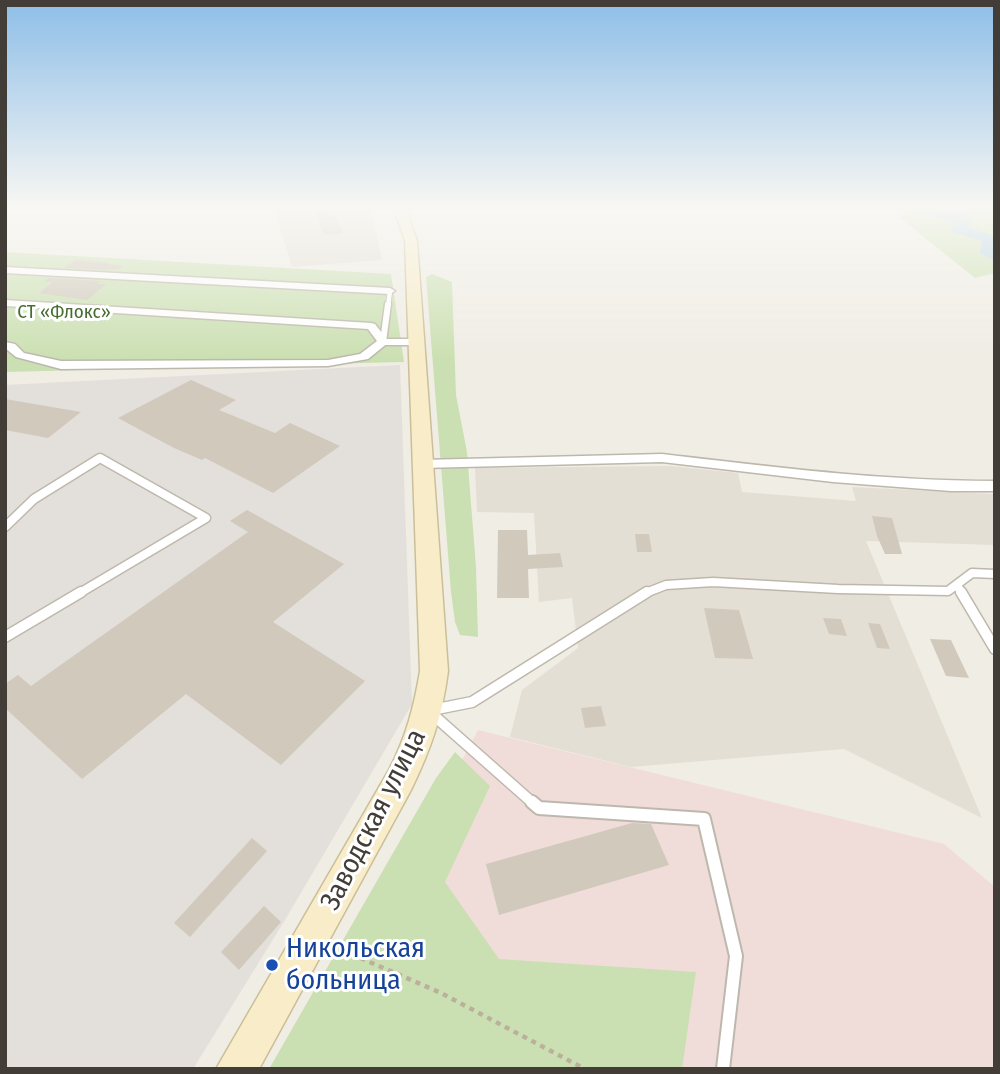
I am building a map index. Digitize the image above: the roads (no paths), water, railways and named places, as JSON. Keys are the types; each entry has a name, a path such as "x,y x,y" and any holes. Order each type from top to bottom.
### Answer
{"main road":[{"name":"Заводская улица","path":"236,1069 313,938 400,780 417,746 428,711 434,671 412,257"}],"street":[{"path":"5,270 390,291"},
{"path":"5,303 371,326 383,342 364,357 328,363 61,365 20,355 5,345"},
{"path":"422,464 662,458 834,478 951,486 995,486"}],"lane":[{"path":"390,291 383,342 418,342"},
{"path":"5,527 34,499 100,458 206,518 5,637"},
{"path":"428,711 472,702 640,595 666,585 713,582 838,589 948,591 972,573 995,574"},
{"path":"957,585 990,634 995,649"},
{"path":"428,711 539,808 704,819 736,956 723,1069"}],"place":[{"name":"Никольская больница","path":"272,965"}],"park label":[{"name":"СТ «Флокс»","path":"64,313"}]}
